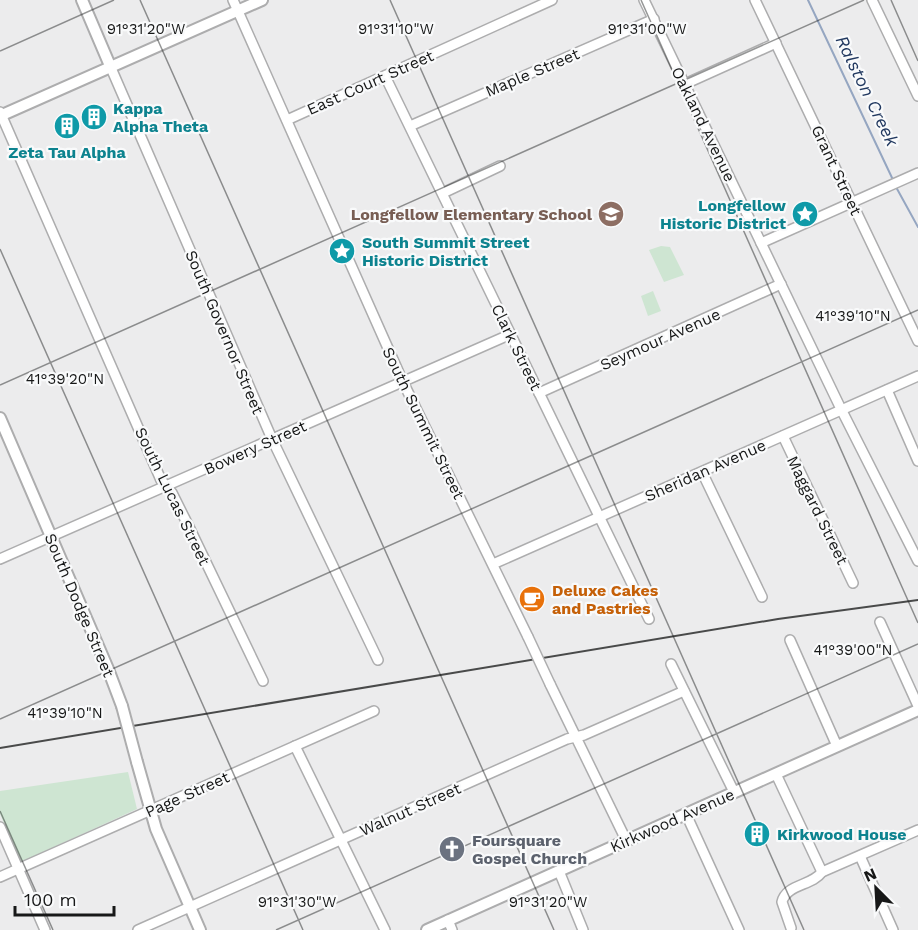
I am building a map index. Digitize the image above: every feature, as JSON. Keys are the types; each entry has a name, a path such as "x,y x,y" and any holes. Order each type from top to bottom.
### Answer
{"main road":[{"name":"South Governor Street","path":"82,0 111,68"},
{"path":"1,114 111,68 262,0"},
{"name":"South Dodge Street","path":"0,418 108,669 122,706 150,811 200,930"},
{"name":"Kirkwood Avenue","path":"427,930 450,925 559,871 918,708"}],"street":[{"name":"South Summit Street","path":"233,0 404,382 626,840"},
{"name":"East Court Street","path":"287,120 552,0"},
{"name":"Oakland Avenue","path":"644,0 841,409 918,561"},
{"name":"Grant Street","path":"755,0 918,341"},
{"path":"872,0 918,96"},
{"name":"Maple Street","path":"410,126 654,19"},
{"path":"685,84 776,43"},
{"name":"South Governor Street","path":"111,68 272,439 378,660"},
{"name":"Clark Street","path":"385,76 649,620"},
{"name":"South Lucas Street","path":"1,114 166,486 189,527 263,681"},
{"path":"442,193 500,166"},
{"path":"761,243 918,173"},
{"name":"Seymour Avenue","path":"539,393 781,284"},
{"name":"Bowery Street","path":"0,559 511,334"},
{"name":"Sheridan Avenue","path":"493,564 918,376"},
{"path":"887,390 918,461"},
{"name":"Maggard Street","path":"783,436 854,583"},
{"path":"702,472 762,597"},
{"path":"880,622 918,708"},
{"path":"790,640 837,746"},
{"path":"670,664 734,792"},
{"name":"Walnut Street","path":"138,930 341,839 684,691"},
{"name":"Page Street","path":"0,877 374,711"},
{"path":"295,746 385,930"},
{"path":"776,774 822,872"},
{"path":"686,814 739,930"},
{"path":"0,827 45,930"},
{"path":"802,930 790,929 783,906 784,896 815,879 822,872 918,830"},
{"path":"860,856 893,930"},
{"path":"559,871 583,930"}],"green space":[{"path":"661,246 670,247 684,275 664,282 649,250"},
{"path":"653,291 661,311 648,316 641,296"},
{"path":"128,772 137,809 21,862 0,814 0,791"}],"waterway":[{"name":"Ralston Creek","path":"808,0 894,182"},
{"name":"Ralston Creek","path":"896,187 918,227"}],"railway":[{"path":"0,748 778,619 918,600"}],"place":[{"name":"Kappa Alpha Theta","path":"94,117"},
{"name":"Zeta Tau Alpha","path":"67,126"},
{"name":"Longfellow Elementary School","path":"611,214"},
{"name":"Longfellow Historic District","path":"805,214"},
{"name":"South Summit Street Historic District","path":"342,251"},
{"name":"Deluxe Cakes and Pastries","path":"532,599"},
{"name":"Kirkwood House","path":"757,834"},
{"name":"Foursquare Gospel Church","path":"452,849"}]}
